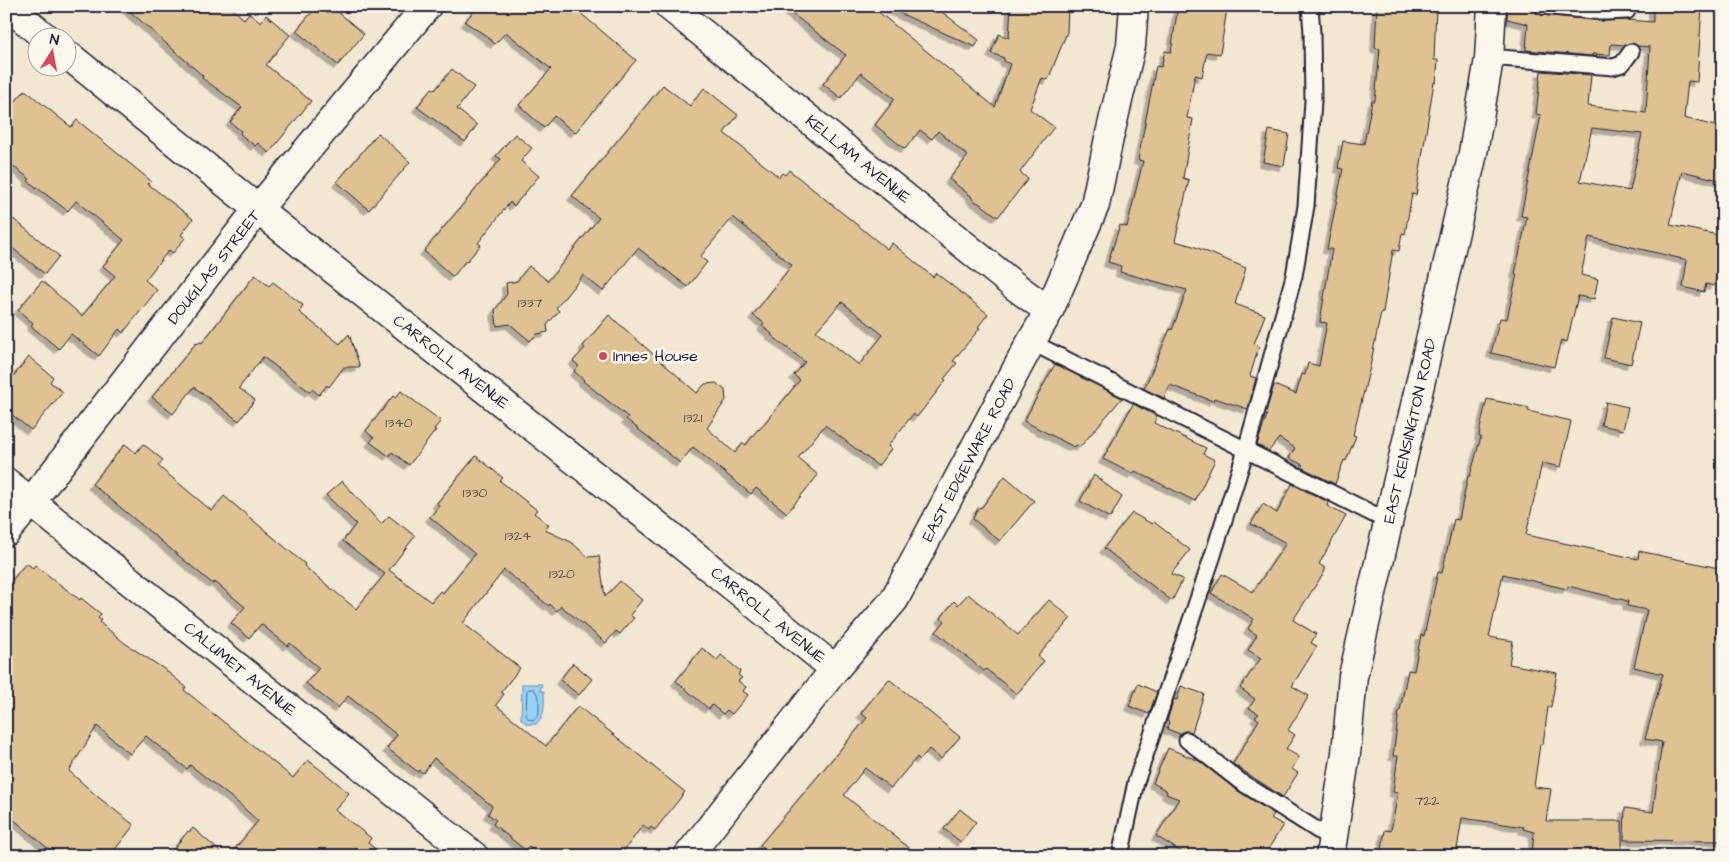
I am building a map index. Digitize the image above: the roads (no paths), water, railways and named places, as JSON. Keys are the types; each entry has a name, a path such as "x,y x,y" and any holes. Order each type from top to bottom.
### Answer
{"street":[{"path":"8,6 34,28"},
{"name":"DOUGLAS STREET","path":"6,532 258,209 427,6"},
{"name":"KELLAM AVENUE","path":"669,6 1016,287 1049,310"},
{"name":"EAST EDGEWARE ROAD","path":"688,856 835,669 894,600 1049,310 1094,205 1108,138 1132,46 1134,6"},
{"name":"EAST KENSINGTON ROAD","path":"1332,848 1346,754 1353,676 1473,153 1489,57 1492,6"},
{"name":"CARROLL AVENUE","path":"78,63 258,209 658,525 835,669"},
{"name":"CALUMET AVENUE","path":"6,482 474,856"}],"lane":[{"path":"1120,856 1136,782 1213,555 1246,450 1294,276 1306,206 1313,101 1310,6"},
{"path":"1542,6 1605,12 1627,11 1629,6"},
{"path":"1489,57 1613,67 1622,64 1631,52"},
{"path":"1031,342 1389,522"},
{"path":"1187,740 1332,848"}],"water":[{"path":"522,684 542,684 540,691 544,691 544,709 536,724 527,724 521,719"}],"place":[{"name":"Innes House","path":"603,356"}]}
